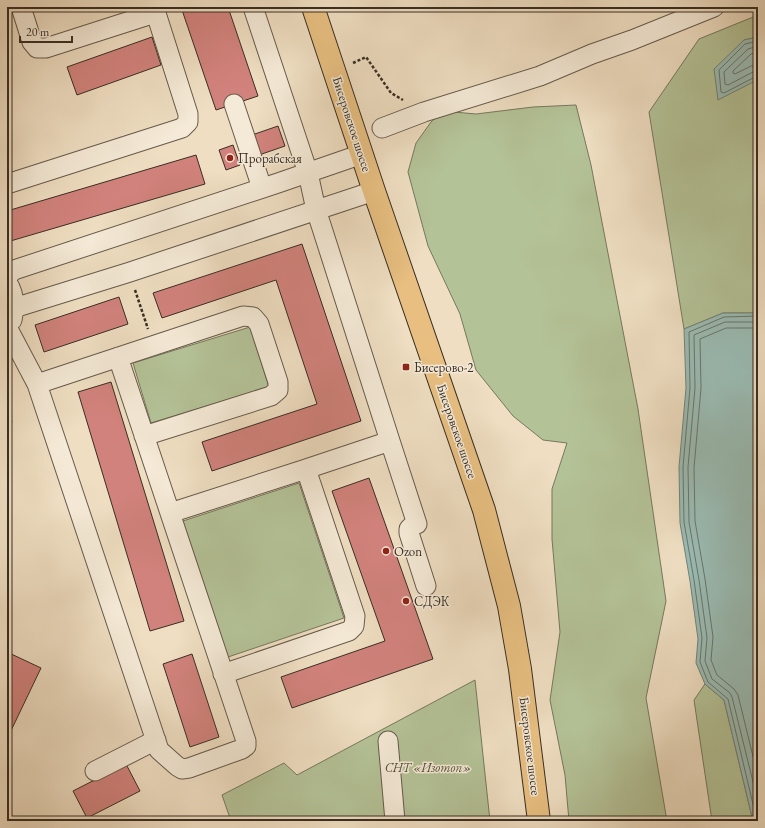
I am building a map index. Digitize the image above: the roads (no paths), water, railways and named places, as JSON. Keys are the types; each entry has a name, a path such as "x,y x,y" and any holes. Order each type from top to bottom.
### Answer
{"main road":[{"name":"Бисеровское шоссе","path":"313,7 484,510 510,614 520,669 539,821"}],"lane":[{"path":"7,184 182,128 188,122 188,114 154,10 46,48 38,48 32,42 21,7"},
{"path":"253,7 308,173 316,210 417,524 409,528 409,533 426,586"},
{"path":"382,128 424,112 540,76 592,54 632,40 714,7"},
{"path":"234,104 262,188"},
{"path":"7,276 14,270 362,154"},
{"path":"14,308 130,272 374,190"},
{"path":"7,282 14,300 12,319 7,330 37,384 159,750 182,769 242,749 246,746 246,741 118,357"},
{"path":"37,384 243,316 253,316 259,324 278,382 278,390 271,396 144,436"},
{"path":"170,513 390,441"},
{"path":"224,674 349,631 354,626 356,616 306,469"},
{"path":"95,771 156,740"},
{"path":"388,741 395,821"}],"water":[{"path":"758,37 758,80 718,100 714,69 744,40"},
{"path":"723,313 758,313 758,821 753,821 724,700 705,684 696,663 698,639 680,523 679,467 686,388 684,329"}],"place":[{"name":"Прорабская","path":"230,158"},
{"name":"Бисерово-2","path":"406,367"},
{"name":"Ozon","path":"386,551"},
{"name":"СДЭК","path":"406,601"}],"park label":[{"name":"СНТ «Изотоп»","path":"428,767"}]}
